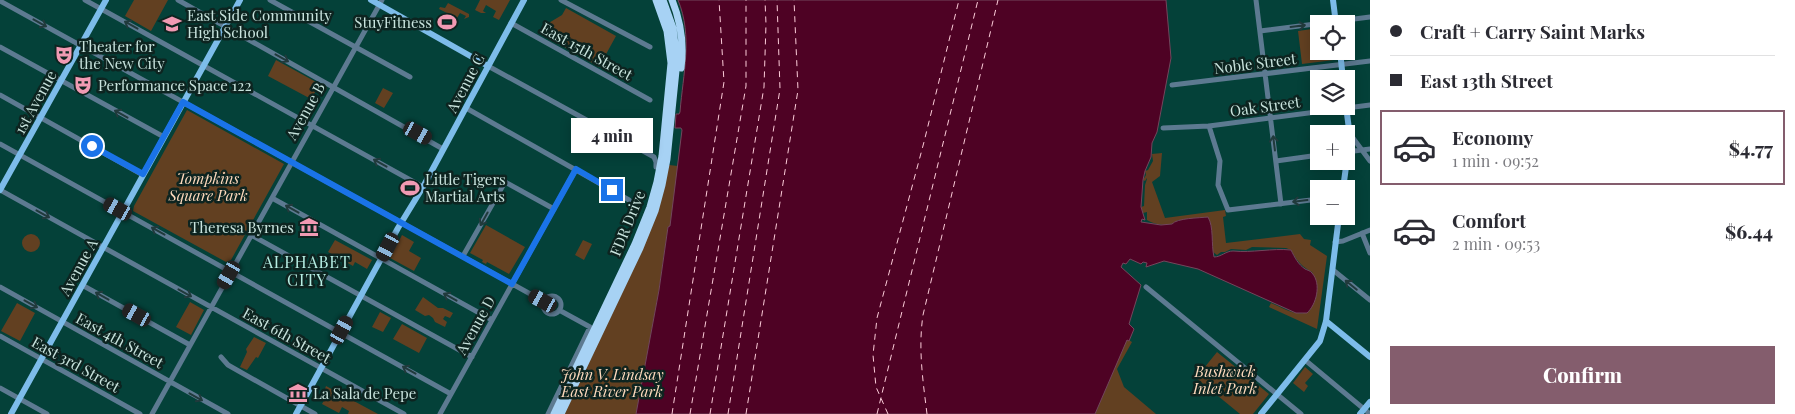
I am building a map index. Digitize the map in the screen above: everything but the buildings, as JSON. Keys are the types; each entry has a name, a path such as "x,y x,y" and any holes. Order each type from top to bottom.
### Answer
{"highway":[{"name":"FDR Drive","path":"554,414 635,244 650,207 657,182 662,156 671,63 667,31 656,0"},
{"name":"FDR Drive","path":"561,414 640,248 655,211 665,172 677,68 671,21 663,0"},
{"path":"672,0 678,18 682,45 680,72 675,93"}],"main road":[{"name":"1st Avenue","path":"0,190 106,0"},
{"name":"Avenue A","path":"11,414 240,0"},
{"path":"371,0 380,2 488,66"},
{"name":"Avenue C","path":"296,414 423,187 524,0"},
{"path":"1333,0 1335,15"},
{"path":"1341,60 1342,70"},
{"path":"1261,414 1321,340 1326,321 1338,225"},
{"path":"1326,321 1370,357"},
{"path":"1362,411 1370,402"}],"street":[{"path":"0,0 543,301"},
{"path":"85,0 423,187"},
{"path":"178,0 443,149"},
{"path":"270,0 410,77"},
{"path":"561,0 650,47"},
{"path":"1256,0 1282,204"},
{"name":"Avenue B","path":"152,414 380,2"},
{"path":"1355,20 1370,17"},
{"name":"East 15th Street","path":"511,23 650,100"},
{"path":"1260,31 1310,26"},
{"path":"0,47 164,137"},
{"name":"Noble Street","path":"1172,85 1370,61"},
{"path":"488,66 654,157 656,167"},
{"path":"0,95 143,174"},
{"name":"Oak Street","path":"1355,106 1370,105"},
{"path":"466,108 630,200"},
{"name":"Oak Street","path":"1163,128 1209,126 1310,112"},
{"path":"1209,126 1220,161 1218,185 1228,210 1310,200"},
{"path":"1355,141 1370,161"},
{"path":"0,144 451,394"},
{"path":"1355,151 1370,148"},
{"path":"1276,161 1310,156"},
{"name":"Avenue D","path":"440,414 576,169"},
{"path":"464,256 506,182 554,209"},
{"name":"East 6th Street","path":"0,190 404,414"},
{"path":"272,198 492,320"},
{"path":"1335,242 1343,242 1370,230"},
{"path":"1362,233 1370,253"},
{"path":"252,234 472,357"},
{"path":"1333,270 1370,300"},
{"path":"82,285 190,345"},
{"name":"East 4th Street","path":"0,287 228,414"},
{"path":"1146,287 1301,414"},
{"path":"543,301 549,296 555,296 560,303 559,310"},
{"path":"543,301 543,309 548,313 555,313 559,310"},
{"path":"548,414 590,327 559,310"},
{"name":"East 3rd Street","path":"0,336 140,414"},
{"path":"220,357 228,365 315,414"},
{"path":"1305,360 1362,411 1370,414"},
{"path":"0,388 47,414"}],"green space":[{"path":"134,0 168,0 151,31 125,16"},
{"path":"480,0 510,0 499,20 493,17 496,11 486,5 483,11 486,13 475,10"},
{"path":"448,3 469,14 469,17 464,19 466,16 460,13 457,18 439,9 440,7 445,8"},
{"path":"566,8 616,36 599,67 542,34 547,24 562,15"},
{"path":"1310,29 1310,60 1334,60 1302,64 1298,31"},
{"path":"276,60 327,88 325,90 318,87 311,99 268,76"},
{"path":"383,88 393,93 384,108 375,103"},
{"name":"Tompkins Square Park","path":"187,110 284,164 231,260 226,262 133,211"},
{"path":"1162,153 1160,176 1152,182 1165,218 1225,210 1226,216 1223,217 1226,243 1300,234 1304,239 1311,240 1310,245 1327,256 1317,329 1269,307 1271,303 1291,312 1306,313 1310,310 1316,297 1315,281 1312,272 1300,263 1291,250 1286,248 1252,247 1246,250 1231,249 1217,255 1213,252 1205,217 1178,220 1167,225 1156,224 1147,220 1147,212 1143,213 1141,207 1144,206 1147,179 1143,180 1146,175 1145,171 1148,170 1153,161 1152,154"},
{"name":"John V. Lindsay East River Park","path":"669,165 678,166 670,226 668,227 659,290 636,414 564,414"},
{"path":"486,225 525,247 509,274 487,262 486,264 482,262 483,260 470,253"},
{"path":"27,234 35,234 40,239 38,250 27,252 22,247 22,239"},
{"path":"402,235 414,242 409,251 421,258 414,271 390,258"},
{"path":"335,240 372,260 367,269 355,262 353,266 328,252"},
{"path":"583,240 592,244 584,260 575,255"},
{"path":"423,297 438,308 443,308 453,313 450,318 445,316 443,319 447,322 445,327 435,322 429,315 425,316 415,310"},
{"path":"190,302 204,310 191,335 176,327"},
{"path":"17,303 35,313 20,341 1,331"},
{"path":"380,312 391,318 383,332 372,327"},
{"path":"402,324 427,338 419,353 393,339"},
{"path":"254,337 266,343 258,358 256,357 247,370 240,367 247,352 246,349"},
{"name":"Bushwick Inlet Park","path":"1127,339 1132,342 1117,369 1124,387 1156,414 1095,414"},
{"name":"Bushwick Inlet Park","path":"1217,352 1269,394 1253,414 1240,414 1196,378"},
{"path":"1305,367 1313,374 1305,383 1308,386 1304,392 1293,383"},
{"path":"326,386 378,414 348,414 349,411 342,407 339,413 322,404 329,391 325,389"}],"shaded area":[{"path":"678,0 1166,0 1171,58 1157,132 1152,143 1151,157 1143,180 1141,207 1145,220 1142,219 1141,222 1161,225 1172,224 1183,219 1208,217 1211,226 1214,257 1233,251 1291,250 1299,263 1311,272 1317,283 1317,294 1313,305 1307,313 1296,313 1198,269 1164,261 1146,267 1147,263 1143,262 1141,264 1130,259 1126,264 1123,263 1121,267 1141,285 1129,324 1134,329 1129,341 1127,340 1095,414 636,414 659,290 668,227 670,226 682,130 681,128 675,128 676,114 680,112 686,55 685,27"}],"ferry route":[{"path":"672,414 724,82 719,0"},
{"path":"690,414 746,86 746,0"},
{"path":"710,414 764,87 765,0"},
{"path":"728,414 780,89 777,0"},
{"path":"746,414 798,90 794,0"},
{"path":"888,414 876,387 873,355 877,318 924,142 959,0"},
{"path":"877,414 978,0"},
{"path":"927,414 921,353 923,315 998,0"}],"place":[{"name":"StuyFitness","path":"447,22"},
{"name":"East Side Community High School","path":"172,24"},
{"name":"Theater for the New City","path":"64,55"},
{"name":"Performance Space 122","path":"83,85"},
{"name":"Little Tigers Martial Arts","path":"410,188"},
{"name":"Theresa Byrnes","path":"309,227"},
{"name":"La Sala de Pepe","path":"298,393"}],"district":[{"name":"ALPHABET CITY","path":"307,270"}],"route":[{"path":"92,146 143,174 183,102 512,284 576,169 612,190"}]}
